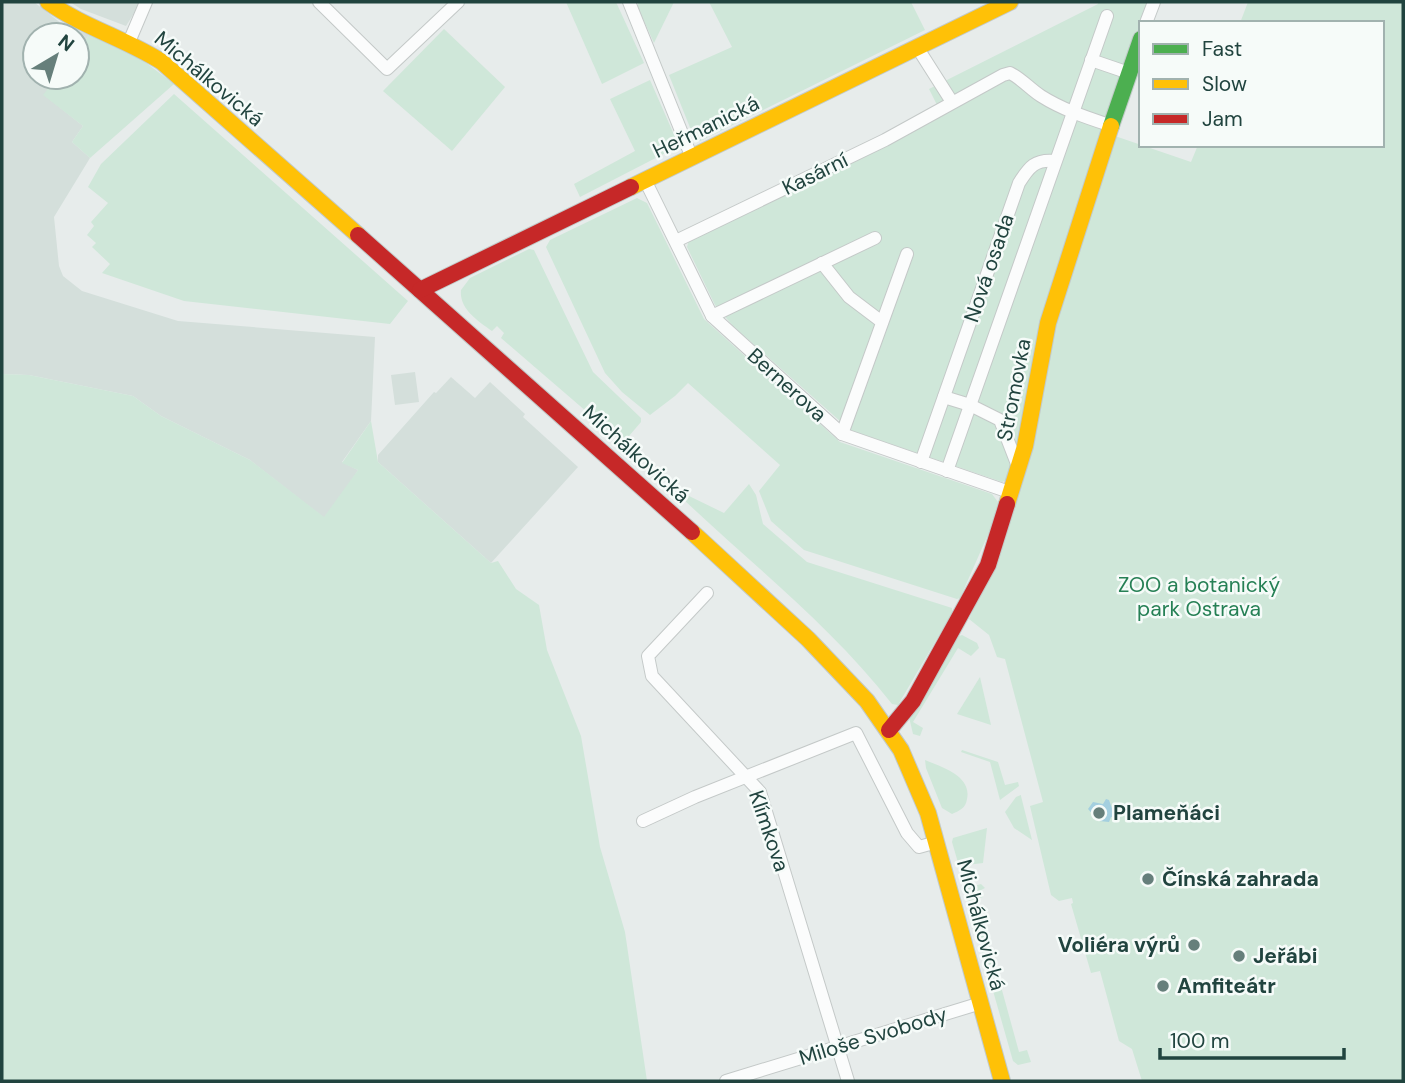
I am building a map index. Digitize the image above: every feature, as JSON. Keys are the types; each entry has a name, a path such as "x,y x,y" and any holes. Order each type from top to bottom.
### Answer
{"street":[{"name":"Michálkovická","path":"48,2 73,19 129,42 162,62 615,462 850,681 889,730 917,783 937,842 1002,1081"},
{"path":"129,42 146,2"},
{"path":"319,2 387,69 458,2"},
{"path":"629,2 692,158"},
{"name":"Heřmanická","path":"420,290 1010,2"},
{"path":"1147,21 1154,2"},
{"name":"Nová osada","path":"947,471 1107,16"},
{"name":"Stromovka","path":"889,730 914,701 988,565 1019,468 1048,323 1139,45"},
{"path":"916,47 952,102"},
{"path":"1091,60 1129,74"},
{"name":"Kasární","path":"676,241 873,146 939,112 974,89 1010,73 1020,78 1037,94 1073,113"},
{"path":"1073,113 1112,126"},
{"name":"Nová osada","path":"921,462 1019,183 1027,169 1042,160 1055,161"},
{"name":"Bernerova","path":"645,180 712,316 842,434 1012,493"},
{"path":"712,316 875,237"},
{"path":"842,434 907,254"},
{"path":"822,263 849,297 882,322"},
{"path":"944,397 970,405 1000,420 1019,468"},
{"name":"Klímkova","path":"707,593 648,656 652,676 760,792 848,1081"},
{"path":"643,821 856,733 907,833 919,847 937,842"},
{"name":"Miloše Svobody","path":"726,1081 981,1003"}],"shaded area":[{"path":"2,2 34,2 58,21 21,21 21,91 47,91 44,95 83,126 72,142 90,158 54,217 59,266 63,276 82,291 178,321 375,337 371,421 342,462 358,470 335,508 324,518 250,460 161,416 133,396 29,375 2,374"},
{"path":"70,2 141,2 126,26 81,9"},
{"path":"415,372 419,402 395,405 391,375"},
{"path":"451,377 475,398 490,382 525,414 523,417 578,467 491,563 378,462 378,455 434,392"}],"green space":[{"path":"566,2 616,2 644,63 602,84"},
{"path":"638,2 674,2 654,43 638,8"},
{"path":"709,2 911,2 925,30 700,141 695,140 669,75 732,47"},
{"path":"1148,2 1142,21 1139,21 1139,28 1096,154 1023,433 1007,480 1002,482 850,430 733,326 715,305 687,247 689,240 941,113 929,89 1098,4"},
{"name":"ZOO a botanický park Ostrava","path":"1248,2 1403,2 1403,1081 1142,1081 1132,1049 1119,1041 1100,971 1091,973 1071,904 1072,898 1059,901 1051,895 1030,806 1043,802 1005,659 997,657 989,635 969,619 995,564 1031,456 1054,328 1115,136 1139,144 1139,147 1147,147 1191,162 1197,147 1384,147 1384,21 1241,21"},
{"path":"444,29 505,87 452,151 383,91"},
{"path":"91,36 141,59 174,84 90,158 72,142 83,126 43,95 46,91 91,91"},
{"path":"650,80 679,146 580,197 574,184 635,151 610,99"},
{"path":"174,94 408,301 390,324 184,301 102,273 110,264 92,247 96,243 87,235 94,226 91,222 108,203 88,187 101,164"},
{"path":"637,198 647,203 704,319 840,442 992,494 998,502 998,512 960,598 804,550 771,521 759,491 780,465 688,383 650,415 622,392 605,373 546,247 550,240"},
{"path":"529,249 534,250 593,372 641,418 641,422 623,443 501,338 504,333 497,326 492,331 471,314 463,303 461,290 470,278"},
{"path":"2,374 29,375 133,396 161,416 250,460 324,517 358,470 342,463 371,421 378,462 491,563 498,561 516,589 539,605 547,650 581,736 600,847 625,932 647,1081 2,1081"},
{"path":"749,484 756,495 763,524 807,562 952,608 952,613 898,705 892,704 844,649 792,598 683,499 687,495 724,513"},
{"path":"962,635 977,643 979,648 971,656 958,648 913,722 923,728 920,736 913,734 909,717"},
{"path":"980,677 991,725 957,714"},
{"path":"962,750 998,762 1005,785 1018,782 1019,786 1000,800 990,762 961,752"},
{"path":"925,760 954,774 965,784 967,799 962,809 952,814 942,808"},
{"path":"1021,795 1032,840 1014,828 1005,812 1016,797"},
{"path":"987,828 983,863 959,866 953,838"},
{"path":"981,884 985,888 981,890 983,897 977,899 1019,1052 1027,1050 1031,1062 1018,1065 1013,1061 964,889"}],"water":[{"path":"1106,799 1109,800 1115,817 1111,817 1109,822 1099,821 1088,809 1093,802 1103,804"}],"traffic: fast":[{"path":"1111,126 1139,45"}],"traffic: slow":[{"path":"48,2 162,62 358,235"},
{"path":"631,187 1010,2"},
{"path":"1007,504 1025,446 1048,323 1111,126"},
{"path":"692,532 808,639 867,701 901,750 928,813 1002,1081"}],"traffic: jam":[{"path":"420,290 631,187"},
{"path":"358,235 692,532"},
{"path":"889,730 913,701 988,565 1007,504"}],"place":[{"name":"Plameňáci","path":"1099,813"},
{"name":"Čínská zahrada","path":"1148,879"},
{"name":"Voliéra výrů","path":"1194,945"},
{"name":"Jeřábi","path":"1239,956"},
{"name":"Amfiteátr","path":"1163,986"}]}
